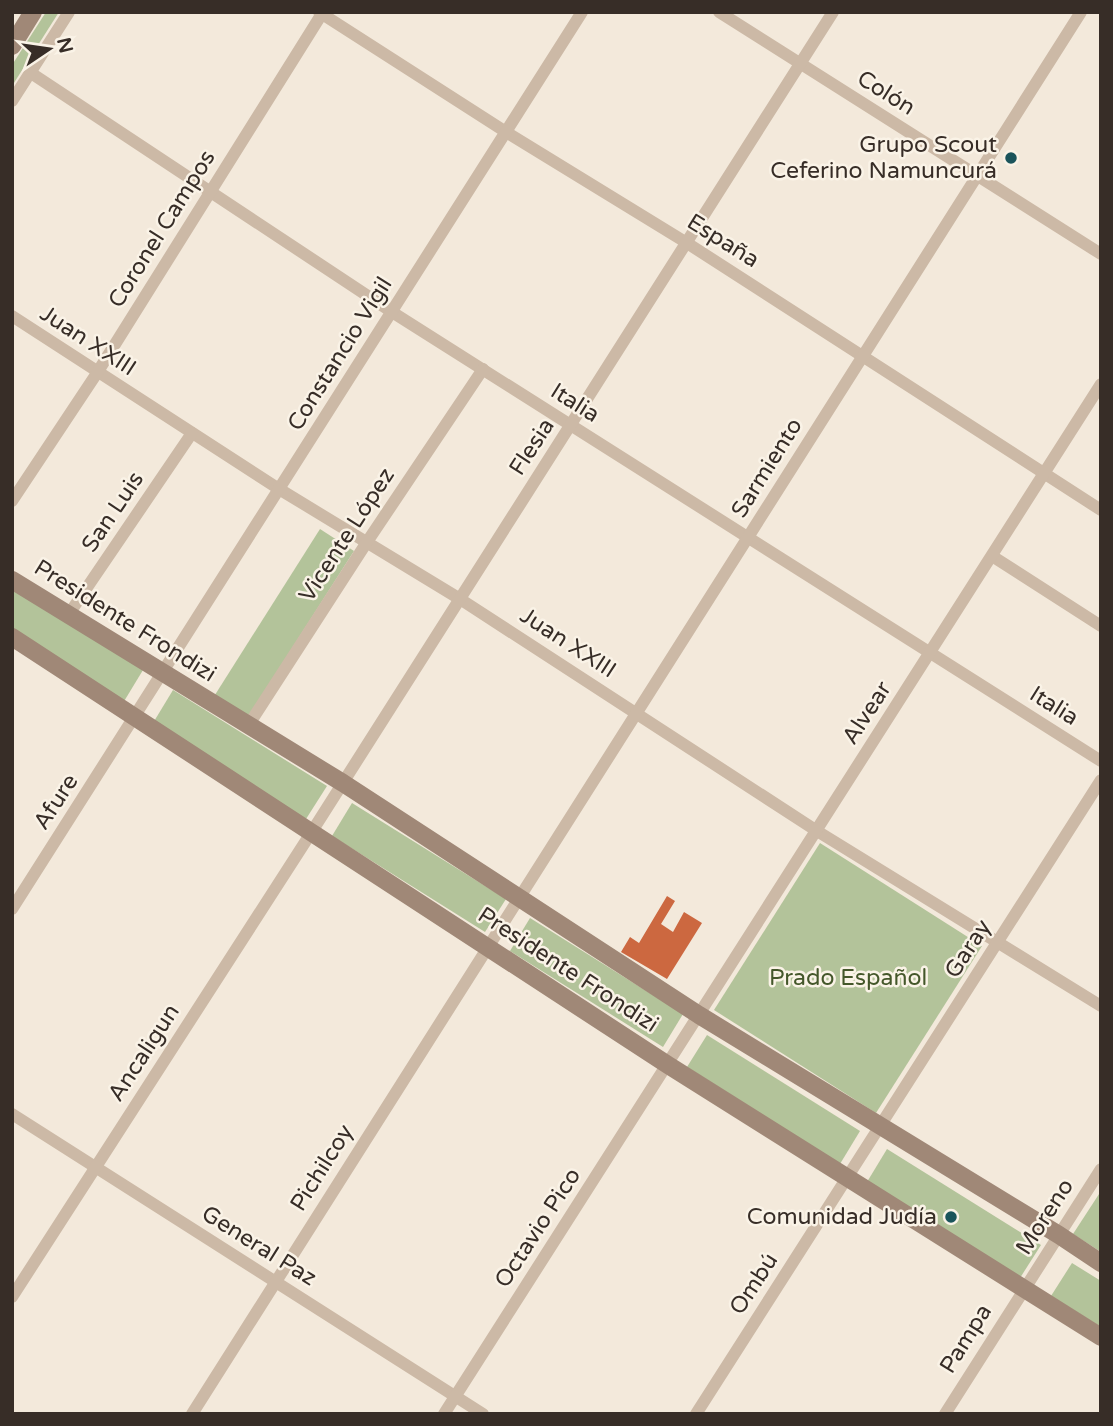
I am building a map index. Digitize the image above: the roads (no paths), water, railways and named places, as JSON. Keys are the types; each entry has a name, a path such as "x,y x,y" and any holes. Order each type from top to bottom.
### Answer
{"main road":[{"path":"12,46 33,12"},
{"name":"Presidente Frondizi","path":"12,580 343,783 699,1015 1101,1263"},
{"name":"Presidente Frondizi","path":"12,637 668,1065 1101,1337"}],"street":[{"path":"12,102 69,12"},
{"name":"Constancio Vigil","path":"135,718 582,12"},
{"name":"Colón","path":"719,12 1101,254"},
{"name":"Flesia","path":"311,833 833,12"},
{"name":"Sarmiento","path":"487,946 1081,12"},
{"name":"España","path":"321,13 863,355 1101,510"},
{"name":"Coronel Campos","path":"12,501 97,373 321,13"},
{"name":"Italia","path":"30,73 392,312 1101,761"},
{"name":"Juan XXIII","path":"12,316 279,489 460,599 817,831 1101,1006"},
{"name":"Vicente López","path":"248,726 483,369"},
{"name":"Alvear","path":"668,1065 1101,384"},
{"name":"San Luis","path":"69,614 192,433"},
{"path":"992,556 1101,626"},
{"name":"Afure","path":"12,909 135,718"},
{"name":"Garay","path":"848,1177 1101,780"},
{"name":"Ancaligun","path":"12,1297 311,833"},
{"name":"Pichilcoy","path":"192,1414 487,946"},
{"name":"Octavio Pico","path":"444,1414 668,1065"},
{"name":"General Paz","path":"12,1114 483,1414"},
{"name":"Moreno","path":"1024,1287 1101,1169"},
{"name":"Ombú","path":"696,1414 848,1177"},
{"name":"Pampa","path":"945,1414 1024,1287"}],"place":[{"name":"Grupo Scout Ceferino Namuncurá","path":"1011,158"},
{"name":"Comunidad Judía","path":"951,1217"}],"park label":[{"name":"Prado Español","path":"848,978"}]}
